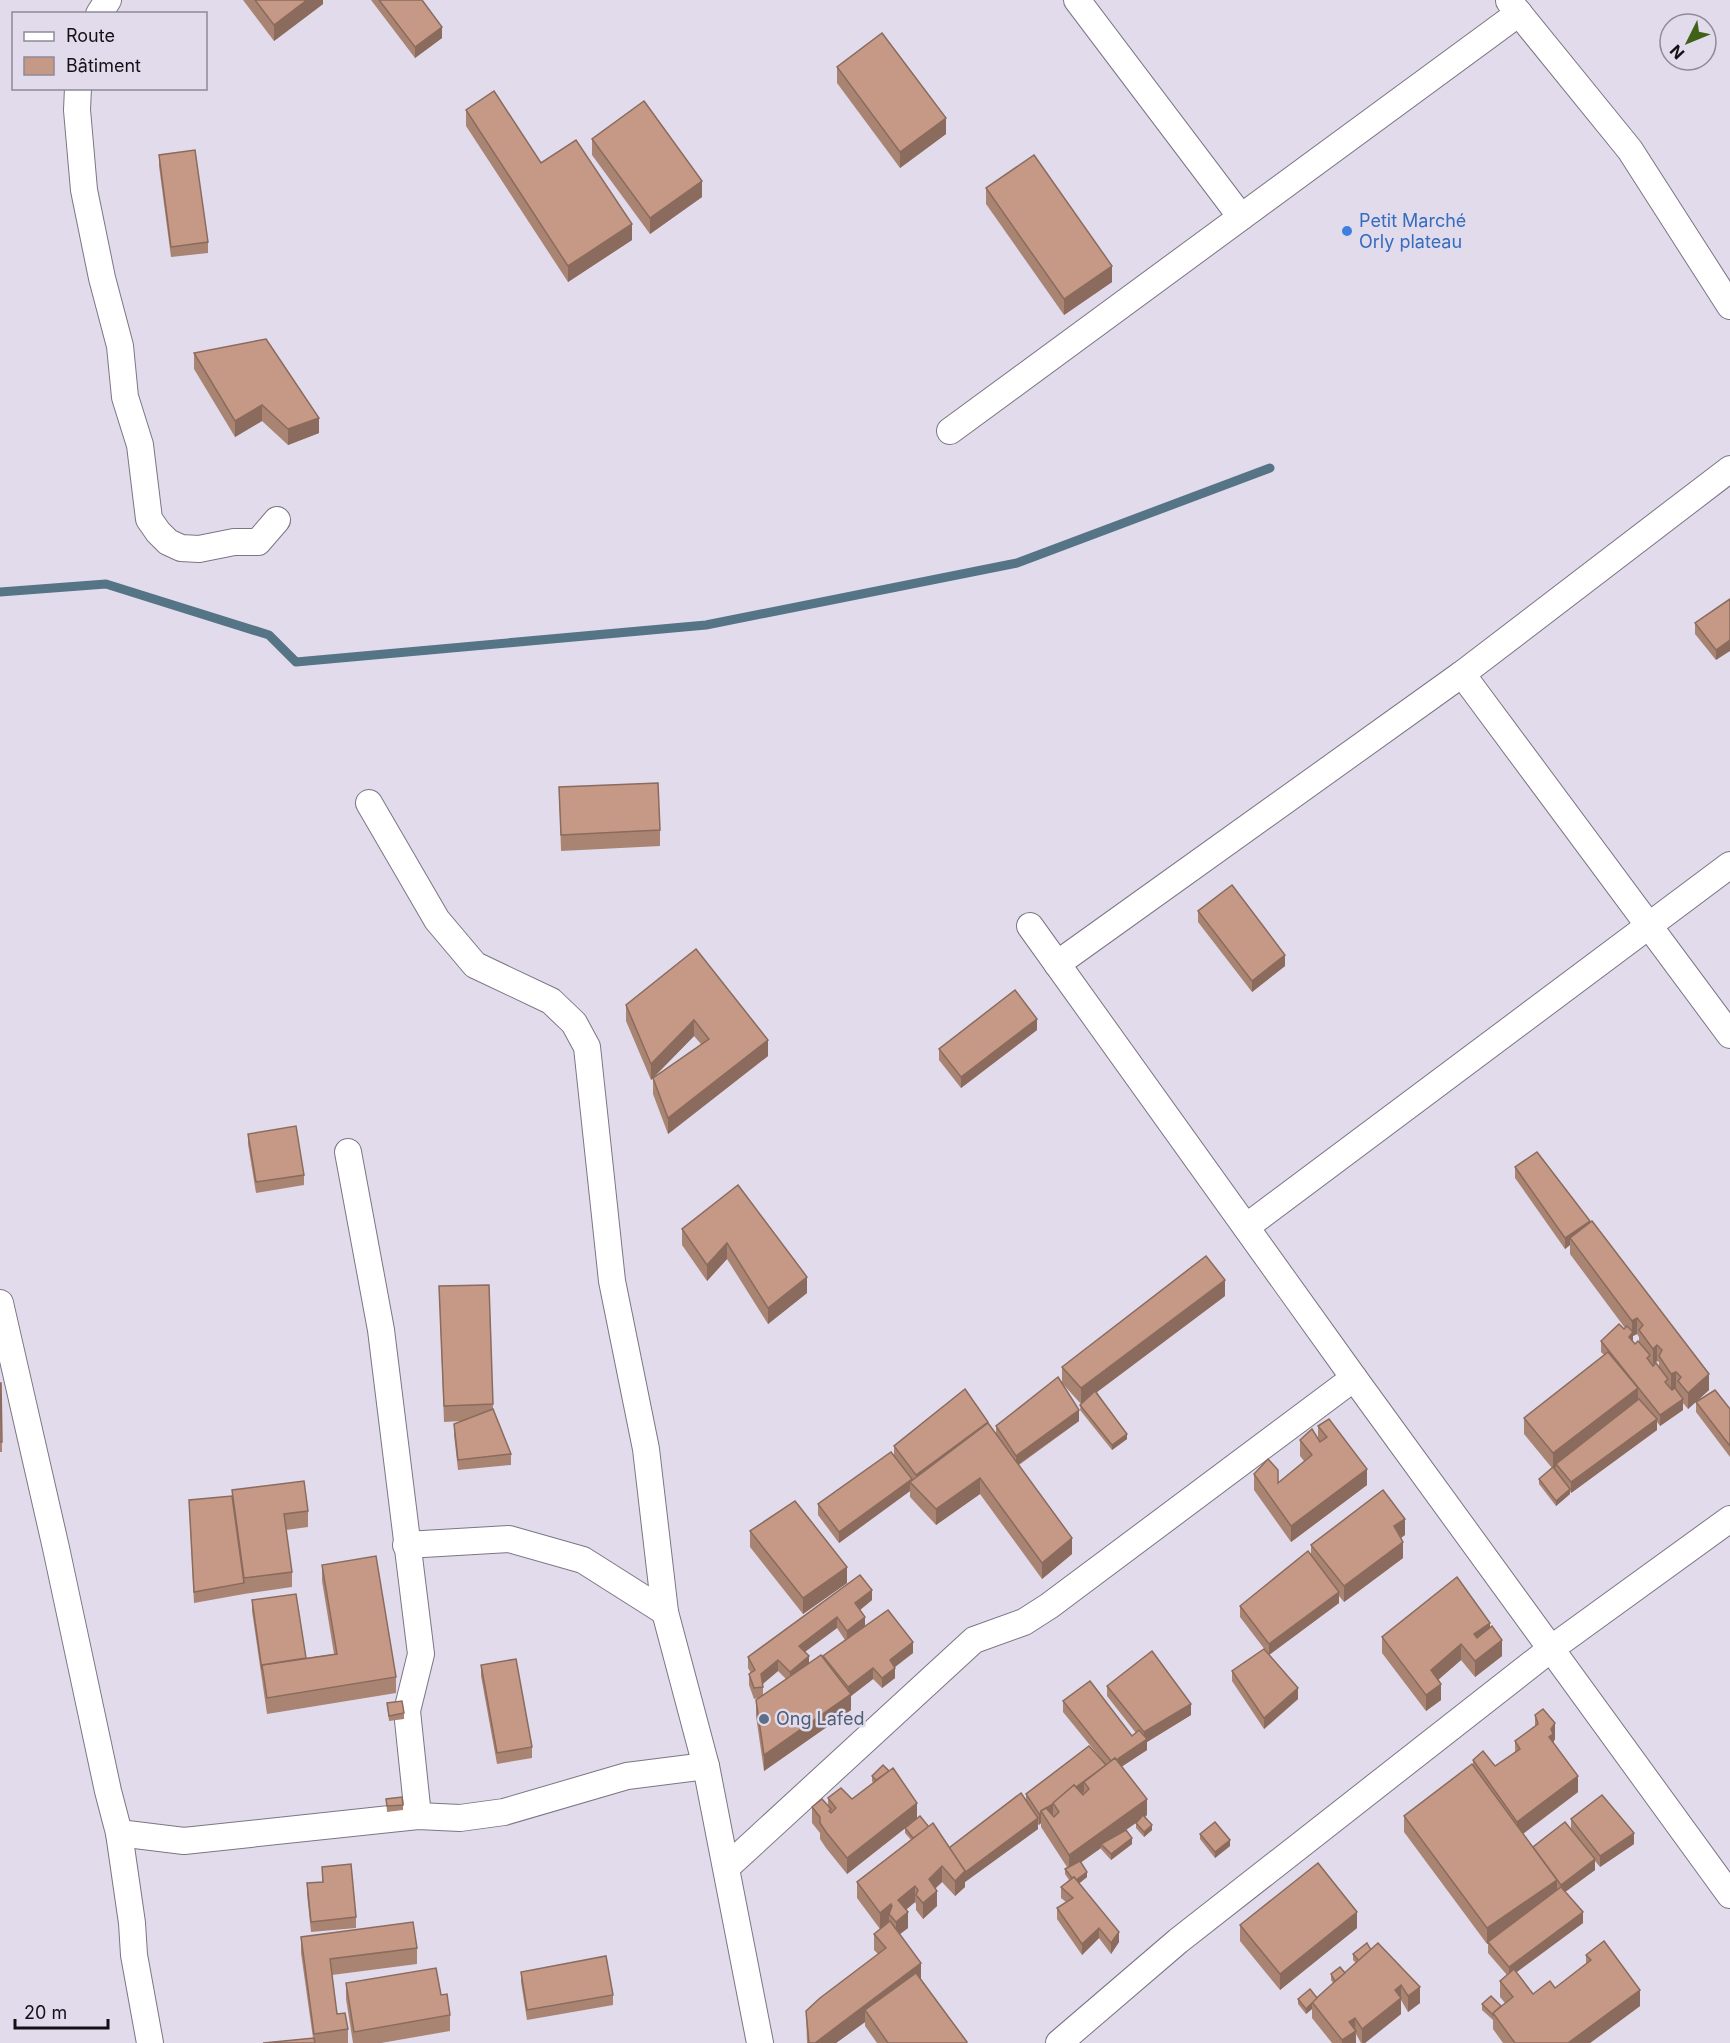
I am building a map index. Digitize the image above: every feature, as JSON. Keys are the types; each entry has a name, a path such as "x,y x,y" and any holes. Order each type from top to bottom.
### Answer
{"street":[{"path":"1077,0 1241,217"},
{"path":"950,431 1241,217 1513,7 1630,150 1730,306"},
{"path":"78,90 77,110 84,190 102,278 120,346 125,397 140,445 150,519 168,542 181,548 199,549 234,542 258,542 277,520"},
{"path":"1057,964 1462,674 1730,469"},
{"path":"1462,674 1730,1035"},
{"path":"369,803 437,920 475,965 551,1002 574,1023 587,1047 612,1281 646,1449 665,1612 706,1766 760,2043"},
{"path":"1246,1227 1730,865"},
{"path":"1030,926 1354,1378 1730,1895"},
{"path":"348,1152 381,1330 421,1654 407,1711 418,1816"},
{"path":"0,1303 119,1833 132,1923 134,1956 150,2043"},
{"path":"727,1867 974,1640 1024,1622 1049,1606 1354,1378"},
{"path":"1059,2043 1178,1941 1552,1648 1730,1519"},
{"path":"406,1545 508,1539 583,1560 665,1612"},
{"path":"119,1833 183,1841 418,1816 460,1818 504,1812 627,1776 706,1766"}],"building":[{"path":"255,0 307,0 274,25"},
{"path":"379,0 422,0 442,27 415,47"},
{"path":"882,33 946,118 900,152 837,67"},
{"path":"494,91 541,163 576,140 632,224 568,266 466,110"},
{"path":"644,101 702,181 650,218 592,139"},
{"path":"195,150 208,242 171,247 159,155"},
{"path":"1034,155 1112,266 1064,299 986,188"},
{"path":"266,339 319,418 288,429 262,405 235,421 194,353"},
{"path":"1730,599 1730,640 1716,650 1695,623"},
{"path":"658,783 660,830 561,835 559,787"},
{"path":"1232,885 1285,955 1252,981 1198,911"},
{"path":"696,949 768,1040 668,1118 653,1078 709,1039 694,1020 651,1064 626,1005"},
{"path":"1015,990 1037,1019 961,1077 939,1049"},
{"path":"296,1126 304,1175 256,1182 248,1134"},
{"path":"1537,1152 1590,1221 1565,1238 1515,1167"},
{"path":"738,1185 807,1277 768,1308 727,1243 707,1265 682,1229"},
{"path":"1592,1221 1709,1374 1688,1393 1678,1381 1681,1377 1676,1372 1671,1374 1659,1356 1662,1350 1657,1345 1653,1349 1639,1330 1643,1325 1637,1318 1632,1321 1570,1238"},
{"path":"1206,1256 1225,1280 1081,1388 1062,1367"},
{"path":"489,1285 493,1404 444,1406 439,1286"},
{"path":"1619,1324 1624,1329 1627,1326 1633,1332 1629,1337 1635,1344 1638,1341 1650,1355 1647,1358 1653,1366 1656,1363 1668,1379 1665,1382 1672,1390 1675,1388 1683,1399 1660,1415 1601,1341"},
{"path":"1608,1352 1638,1388 1553,1453 1524,1418"},
{"path":"1058,1377 1079,1410 1016,1456 996,1426"},
{"path":"1,1383 2,1442 0,1442"},
{"path":"965,1389 988,1422 916,1475 894,1446"},
{"path":"1715,1390 1730,1409 1730,1446 1696,1402"},
{"path":"1095,1391 1127,1434 1112,1445 1080,1405"},
{"path":"1639,1399 1657,1419 1571,1482 1556,1464"},
{"path":"493,1409 511,1454 458,1460 454,1424"},
{"path":"1329,1419 1367,1469 1291,1526 1254,1474 1268,1459 1278,1470 1278,1483 1312,1455 1300,1440 1312,1429 1320,1442 1327,1437 1318,1426"},
{"path":"988,1423 1072,1538 1042,1563 980,1478 936,1509 910,1482"},
{"path":"891,1452 912,1479 839,1532 818,1504"},
{"path":"1553,1467 1570,1489 1556,1501 1539,1479"},
{"path":"304,1481 308,1511 284,1514 292,1572 244,1578 232,1490"},
{"path":"1383,1490 1405,1519 1394,1526 1403,1542 1344,1586 1311,1545"},
{"path":"232,1496 244,1583 194,1592 189,1500"},
{"path":"795,1501 847,1567 803,1598 750,1531"},
{"path":"1308,1551 1339,1592 1269,1644 1240,1606"},
{"path":"376,1556 396,1677 267,1698 262,1665 337,1654 322,1565"},
{"path":"860,1575 872,1590 855,1603 865,1617 847,1631 837,1617 799,1646 809,1656 790,1672 778,1660 761,1674 763,1687 754,1688 749,1674 755,1670 748,1657"},
{"path":"1457,1577 1490,1623 1474,1634 1477,1638 1492,1626 1502,1640 1475,1661 1461,1644 1431,1670 1441,1684 1426,1695 1382,1637"},
{"path":"296,1594 306,1658 262,1665 262,1670 252,1600"},
{"path":"888,1610 913,1642 890,1660 895,1668 882,1678 873,1668 848,1687 823,1656"},
{"path":"1264,1649 1298,1688 1264,1718 1232,1671"},
{"path":"1152,1651 1191,1704 1144,1732 1107,1686"},
{"path":"821,1655 851,1694 764,1755 756,1700"},
{"path":"516,1659 532,1747 497,1753 481,1665"},
{"path":"1090,1681 1132,1736 1139,1730 1147,1739 1116,1760 1115,1758 1111,1761 1063,1701"},
{"path":"402,1701 404,1713 389,1716 387,1703"},
{"path":"1543,1709 1555,1723 1551,1729 1553,1734 1549,1737 1578,1776 1517,1822 1473,1760 1483,1751 1495,1766 1520,1749 1515,1741 1538,1724 1535,1715"},
{"path":"1089,1746 1106,1765 1076,1787 1074,1785 1039,1814 1026,1794"},
{"path":"1115,1758 1147,1799 1069,1855 1041,1811 1046,1808 1054,1817 1059,1812 1053,1803 1074,1785 1083,1795 1089,1789 1084,1782"},
{"path":"1472,1764 1557,1880 1487,1928 1404,1816"},
{"path":"883,1765 889,1771 876,1780 872,1776"},
{"path":"893,1768 917,1803 847,1858 826,1832 820,1823 820,1817 812,1807 822,1799 831,1809 829,1811 831,1813 836,1808 828,1798 841,1788 852,1799"},
{"path":"1021,1793 1038,1818 964,1873 965,1871 949,1848"},
{"path":"1602,1795 1634,1833 1600,1856 1571,1819"},
{"path":"402,1797 403,1805 387,1806 386,1799"},
{"path":"1143,1815 1152,1825 1144,1832 1136,1823"},
{"path":"920,1816 929,1827 913,1838 905,1828"},
{"path":"1215,1822 1230,1840 1215,1852 1200,1834"},
{"path":"1565,1822 1595,1859 1561,1885 1533,1847"},
{"path":"933,1823 965,1871 955,1881 942,1866 929,1879 937,1891 923,1903 916,1895 918,1890 915,1886 898,1900 908,1912 896,1922 889,1914 891,1904 880,1913 857,1882"},
{"path":"1126,1830 1132,1838 1111,1854 1101,1844"},
{"path":"1080,1861 1087,1872 1076,1880 1065,1869"},
{"path":"1318,1863 1357,1912 1280,1974 1240,1925"},
{"path":"351,1864 356,1917 311,1922 307,1883 323,1882 322,1867"},
{"path":"1074,1877 1119,1932 1111,1943 1099,1928 1082,1944 1057,1908 1073,1898 1061,1887"},
{"path":"1561,1887 1583,1912 1509,1967 1488,1942"},
{"path":"890,1921 921,1963 815,2043 809,2043 806,2011 886,1948 874,1934"},
{"path":"413,1922 417,1948 330,1959 337,2014 345,2013 348,2029 314,2034 301,1937"},
{"path":"1604,1941 1640,1990 1568,2043 1515,2043 1493,2013 1513,1997 1500,1981 1514,1969 1533,1994 1550,1981 1555,1988 1591,1960 1586,1955"},
{"path":"1367,1943 1371,1950 1359,1961 1353,1954"},
{"path":"1378,1943 1420,1987 1408,1996 1401,1985 1395,1990 1401,1998 1362,2029 1355,2018 1349,2022 1356,2031 1342,2040 1312,2002"},
{"path":"606,1956 613,1995 527,2010 521,1972"},
{"path":"1340,1967 1345,1973 1335,1981 1331,1974"},
{"path":"436,1968 441,1995 447,1994 450,2015 354,2032 346,1983"},
{"path":"916,1973 966,2043 888,2043 865,2010"},
{"path":"1310,1989 1317,1998 1306,2009 1298,1999"},
{"path":"1491,1996 1501,2006 1493,2015 1482,2004"},
{"path":"314,2038 315,2043 263,2043"}],"waterway":[{"path":"0,592 106,584 269,635 296,662 706,625 1017,563 1270,468"}],"place":[{"name":"Petit Marché Orly plateau","path":"1347,231"},
{"name":"Ong Lafed","path":"764,1719"}]}
